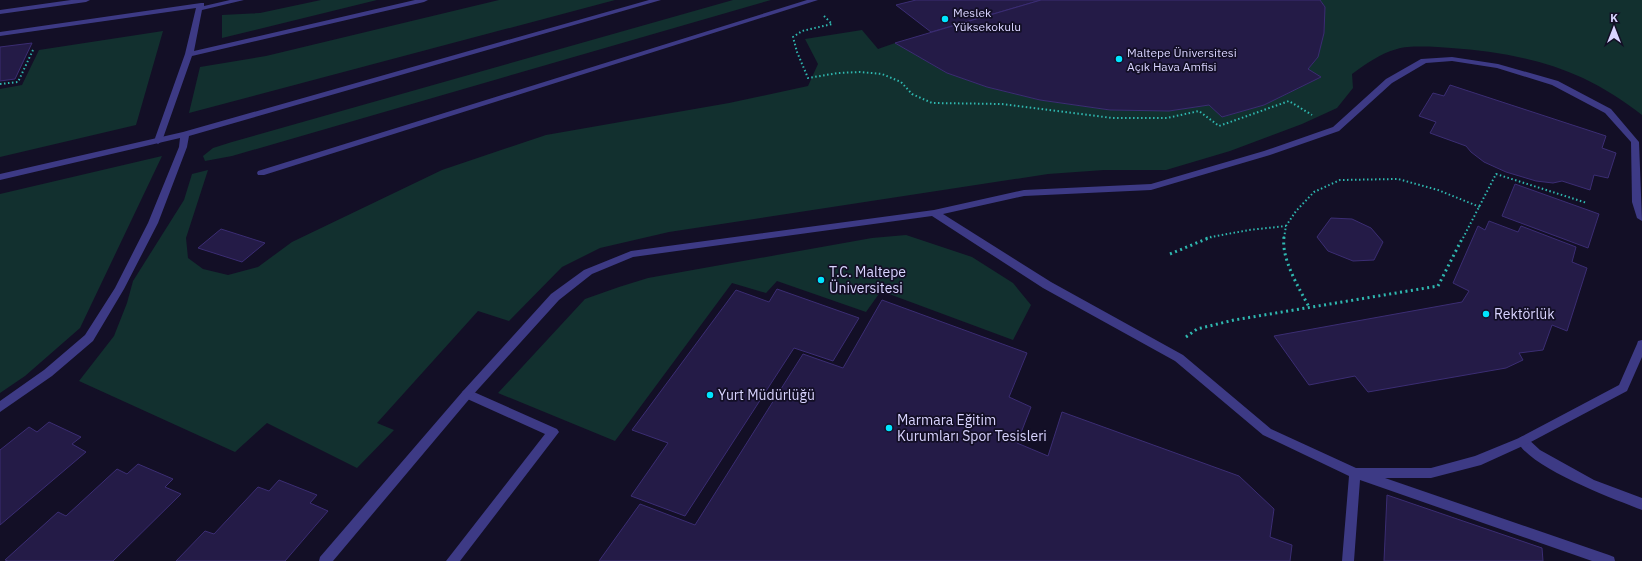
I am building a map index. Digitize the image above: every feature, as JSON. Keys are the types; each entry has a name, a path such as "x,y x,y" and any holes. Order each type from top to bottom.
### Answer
{"street":[{"path":"0,12 86,0"},
{"path":"0,34 240,0"},
{"path":"189,54 424,0"},
{"path":"0,177 185,134 657,0"},
{"path":"261,173 812,1"},
{"path":"158,141 189,54 201,5"},
{"path":"325,561 467,394 556,297 588,272 630,254 934,213 1024,193 1151,188 1267,153 1336,129 1389,81 1424,61 1452,59 1498,66 1555,83 1608,111 1635,142 1638,202 1642,218"},
{"path":"0,407 48,373 89,338 119,290 153,224 183,147 185,134"},
{"path":"934,213 1047,285 1179,358 1267,432 1355,473 1608,561"},
{"path":"1355,473 1431,473 1477,461 1523,440 1623,388 1642,344"},
{"path":"452,561 553,432 467,394"},
{"path":"1523,440 1536,454 1590,484 1642,504"},
{"path":"1348,561 1355,473"}],"path":[{"path":"812,1 832,24 802,32 793,37 797,52 808,78 860,72 882,74 901,82 912,94 932,103 1002,104 1112,118 1166,118 1199,111 1219,126 1289,102"},
{"path":"0,84 18,82 44,27"},
{"path":"1166,351 1196,329 1234,320 1438,286 1496,174 1587,203"},
{"path":"1309,307 1294,276 1283,246 1286,226 1296,211 1314,192 1340,180 1398,179 1438,190 1480,207"},
{"path":"1170,254 1207,238 1249,230 1286,226"}],"green space":[{"path":"321,0 377,0 222,38 222,15 260,13"},
{"path":"499,0 615,0 189,113 200,67 266,56"},
{"path":"733,0 771,0 232,156 205,161 203,156 213,148 232,142"},
{"path":"1320,0 1642,0 1642,115 1614,95 1591,82 1567,71 1535,61 1468,49 1409,47 1390,51 1379,56 1352,74 1353,88 1337,108 1302,124 1230,151 1166,170 1104,170 1048,174 669,232 600,248 562,267 509,321 478,311 377,423 394,430 357,468 267,423 235,452 79,381 114,336 127,303 133,281 184,200 192,174 208,170 186,238 188,258 203,269 228,275 258,267 292,242 442,170 546,135 729,103 808,86 818,64 805,39 862,30 878,49 895,43 947,73 987,87 1040,100 1110,110 1169,111 1209,105 1223,117 1264,105 1321,77 1308,69 1318,57 1324,33 1325,7"},
{"path":"163,31 136,125 0,157 0,89 22,85 39,50"},
{"path":"162,156 80,328 25,376 0,393 0,194"},
{"path":"906,235 972,257 1013,283 1031,305 1013,340 881,291 866,312 777,281 766,293 732,283 615,441 498,393 585,299 648,278 872,238"}],"building":[{"name":"Meslek Yüksekokulu","path":"916,0 1041,0 931,32 896,5"},
{"name":"Maltepe Üniversitesi Açık Hava Amfisi","path":"1041,0 1320,0 1325,7 1324,33 1318,57 1308,69 1321,77 1264,105 1222,117 1209,105 1169,111 1110,110 1040,100 987,87 947,73 895,43"},
{"path":"32,43 15,79 0,81 0,47"},
{"path":"1450,85 1606,136 1602,148 1616,153 1608,178 1594,175 1590,190 1562,181 1553,183 1536,181 1506,172 1484,162 1466,146 1430,133 1436,122 1419,116 1433,93 1444,96"},
{"path":"1515,184 1599,214 1588,248 1502,216"},
{"path":"1331,218 1352,219 1371,228 1383,242 1374,260 1353,261 1328,251 1317,237"},
{"name":"Rektörlük","path":"1489,221 1518,232 1521,226 1576,247 1572,262 1587,268 1567,331 1552,325 1543,350 1519,353 1523,360 1506,368 1368,392 1355,376 1309,385 1274,336 1462,302 1469,291 1453,283 1478,226 1485,230"},
{"path":"221,229 265,243 242,262 198,248"},
{"name":"Yurt Müdürlüğü","path":"777,289 859,318 833,361 794,348 685,516 631,496 668,443 632,430 736,290 769,302"},
{"name":"Marmara Eğitim Kurumları Spor Tesisleri","path":"882,300 1027,353 1009,397 1031,407 1017,443 1048,456 1062,412 1239,476 1274,509 1270,537 1292,545 1290,561 599,561 640,504 695,525 803,354 843,368"},
{"path":"49,422 81,437 72,444 86,452 0,525 0,450 29,427 37,432"},
{"path":"138,464 173,479 165,487 181,494 113,561 5,560 58,512 66,516 117,469 127,474"},
{"path":"279,480 317,495 310,503 328,511 285,561 176,561 205,531 214,534 258,487 269,491"},
{"path":"1387,495 1542,548 1543,561 1384,561"}],"place":[{"name":"Meslek Yüksekokulu","path":"945,19"},
{"name":"Maltepe Üniversitesi Açık Hava Amfisi","path":"1119,59"},
{"name":"T.C. Maltepe Üniversitesi","path":"821,280"},
{"name":"Rektörlük","path":"1486,314"},
{"name":"Yurt Müdürlüğü","path":"710,395"},
{"name":"Marmara Eğitim Kurumları Spor Tesisleri","path":"889,428"}]}
